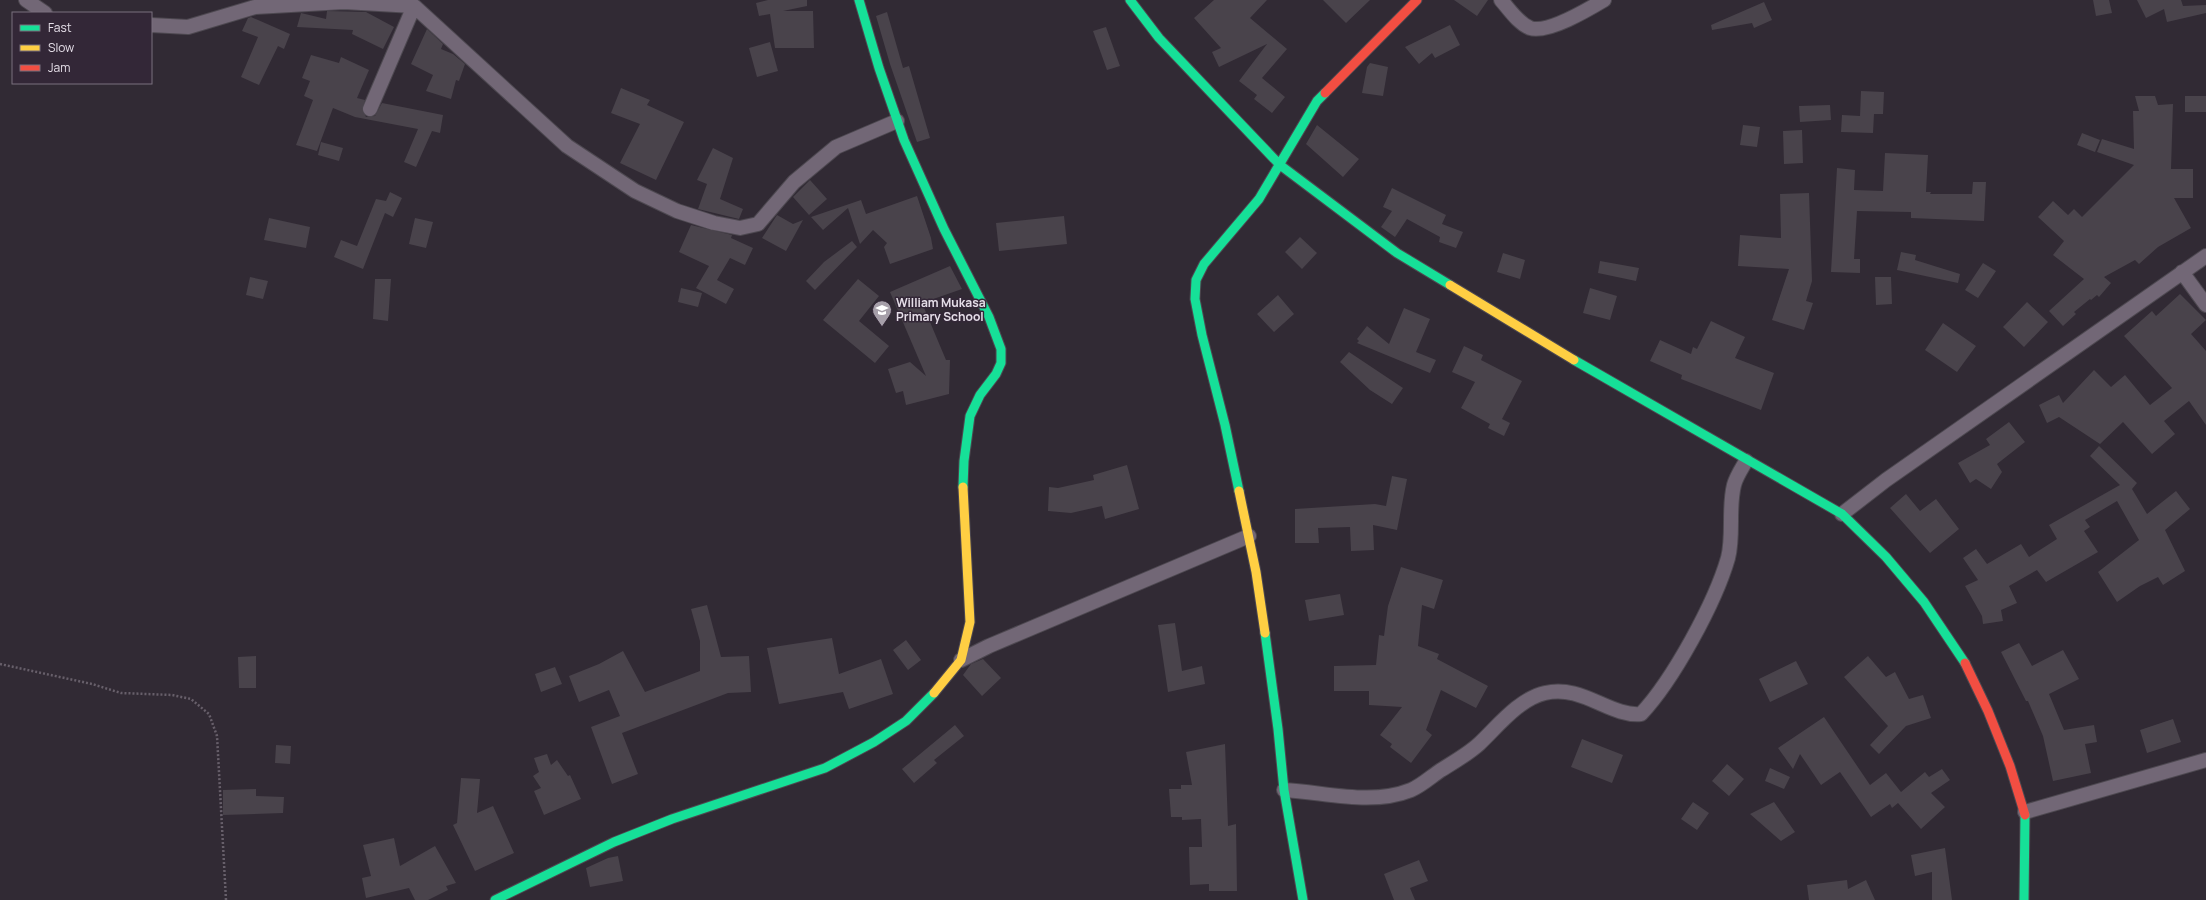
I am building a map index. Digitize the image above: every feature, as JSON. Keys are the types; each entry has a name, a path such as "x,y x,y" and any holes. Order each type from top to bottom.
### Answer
{"street":[{"path":"26,0 44,12"},
{"path":"859,0 879,68 904,140 944,228 969,276 1001,348 1001,363 996,374 980,396 970,416 964,461 963,500 968,552 970,622 961,660"},
{"path":"1130,0 1159,38 1280,165 1397,253 1524,331 1746,461 1842,514 1886,557 1924,602 1961,656 1988,711 2010,766 2025,812 2024,900"},
{"path":"1303,900 1284,790 1277,721 1256,572 1225,425 1202,335 1195,299 1196,280 1204,264 1259,199 1316,101 1417,0"},
{"path":"1501,0 1530,28 1538,29 1575,16 1604,0"},
{"path":"152,25 188,27 255,7 344,2 414,6 567,146 635,191 677,211 714,223 740,228 758,224 794,182 836,147 898,121"},
{"path":"370,109 414,6"},
{"path":"1842,514 1886,480 2206,256"},
{"path":"2182,272 2206,305"},
{"path":"1284,790 1314,791 1360,798 1391,796 1411,790 1475,748 1530,697 1546,692 1564,691 1586,696 1628,714 1641,714 1651,703 1682,655 1715,594 1728,556 1731,496 1734,483 1746,461"},
{"path":"495,900 614,842 672,819 825,768 874,742 906,721 934,693 961,660 989,646 1249,536"},
{"path":"2025,812 2206,760"}],"path":[{"path":"0,664 92,684 121,693 172,695 191,699 209,714 217,736 226,900"}],"building":[{"path":"768,0 807,0 807,6 783,11 813,11 814,48 775,48 770,14 759,16 756,3"},
{"path":"1214,0 1267,0 1250,18 1287,49 1262,78 1285,97 1272,113 1254,99 1257,95 1239,81 1267,44 1219,67 1212,52 1221,48 1194,18"},
{"path":"1323,0 1370,0 1346,23"},
{"path":"1454,0 1488,0 1477,16"},
{"path":"2093,0 2109,0 2112,13 2096,16"},
{"path":"2137,0 2181,0 2183,6 2206,5 2206,13 2167,22 2164,9 2146,18"},
{"path":"1764,2 1772,20 1754,28 1752,23 1712,30 1711,25"},
{"path":"327,11 366,12 394,27 383,49 352,34 353,30 297,27 301,13 326,19"},
{"path":"887,12 903,68 909,66 930,138 917,142 890,64 876,16"},
{"path":"251,17 290,34 284,49 278,46 259,85 241,77 258,37 242,31 248,18"},
{"path":"1450,25 1460,45 1435,58 1432,53 1419,64 1405,47"},
{"path":"1106,27 1120,66 1107,70 1093,31"},
{"path":"427,29 443,44 441,49 453,54 465,64 459,81 456,80 451,99 426,91 433,75 411,64"},
{"path":"770,42 778,71 757,77 749,48"},
{"path":"311,55 339,63 341,57 369,70 357,98 365,100 362,110 366,117 375,116 382,103 443,115 440,133 432,131 416,167 404,162 418,129 355,117 333,108 317,151 296,145 313,100 304,96 310,81 302,78"},
{"path":"1370,63 1388,67 1383,96 1362,93 1367,67"},
{"path":"621,88 650,100 647,105 684,122 656,180 620,163 640,124 611,113"},
{"path":"1861,91 1884,92 1883,114 1874,114 1873,133 1841,132 1842,115 1860,116"},
{"path":"2135,96 2155,96 2158,105 2173,104 2171,169 2193,169 2193,198 2174,198 2191,228 2158,247 2139,264 2135,260 2104,277 2111,283 2099,297 2097,295 2091,300 2090,299 2074,312 2076,314 2063,326 2049,311 2084,279 2053,255 2064,241 2038,217 2053,201 2068,215 2074,209 2082,217 2134,165 2097,152 2102,139 2134,149 2133,111 2139,111"},
{"path":"2185,96 2206,96 2206,112 2185,112"},
{"path":"1830,105 1831,120 1800,122 1799,106"},
{"path":"1317,125 1359,159 1343,177 1306,144"},
{"path":"1743,125 1760,127 1757,147 1740,145"},
{"path":"1802,130 1803,163 1784,164 1783,131"},
{"path":"2082,133 2100,140 2095,152 2077,145"},
{"path":"321,142 343,148 339,161 318,155"},
{"path":"713,148 733,158 720,199 743,209 739,219 698,209 707,184 697,180"},
{"path":"1885,153 1928,155 1926,192 1931,192 1930,194 1972,194 1973,182 1986,182 1984,221 1911,218 1911,212 1857,211 1854,259 1860,259 1860,273 1831,272 1837,168 1855,170 1854,190 1883,191"},
{"path":"810,180 827,199 809,215 793,197"},
{"path":"1392,188 1446,215 1442,224 1463,232 1456,248 1439,242 1440,237 1407,219 1395,237 1381,227 1392,211 1383,207"},
{"path":"390,192 402,198 393,217 385,213 363,269 334,257 341,240 357,246 376,199 386,201"},
{"path":"1809,193 1812,281 1806,301 1813,303 1804,330 1772,320 1789,269 1738,266 1740,235 1781,238 1780,194"},
{"path":"917,196 931,238 933,249 890,264 884,247 887,243 873,230 860,244 848,208 823,230 811,217 861,200 866,214"},
{"path":"777,215 793,224 803,220 786,251 762,238"},
{"path":"1064,216 1067,244 999,251 996,223"},
{"path":"269,218 310,227 306,248 264,240"},
{"path":"415,218 433,222 426,248 409,244"},
{"path":"691,225 732,235 731,238 753,248 745,265 730,258 717,280 734,289 726,304 696,288 709,266 679,252"},
{"path":"1300,237 1317,253 1302,269 1285,252"},
{"path":"852,241 857,247 815,290 806,281 824,262"},
{"path":"1901,252 1916,255 1915,260 1960,274 1958,283 1897,270"},
{"path":"1503,253 1525,260 1520,279 1497,272"},
{"path":"1600,261 1639,268 1636,281 1598,273"},
{"path":"1983,263 1996,271 1978,298 1965,290"},
{"path":"950,266 962,289 922,303 946,360 950,360 949,394 906,405 903,391 896,393 888,369 910,362 926,376 890,292"},
{"path":"250,277 268,281 263,299 246,295"},
{"path":"1875,277 1891,277 1892,304 1876,305"},
{"path":"375,279 391,279 388,321 373,319"},
{"path":"858,279 879,296 859,321 889,346 875,363 823,320"},
{"path":"681,288 702,293 698,307 678,302"},
{"path":"1590,288 1617,296 1610,320 1583,313"},
{"path":"2180,294 2206,320 2191,334 2206,351 2206,425 2189,401 2164,421 2175,434 2152,454 2123,422 2100,444 2059,417 2047,423 2039,405 2059,395 2063,403 2094,370 2111,387 2125,375 2150,405 2172,388 2124,336 2152,311 2156,316"},
{"path":"1278,295 1294,314 1274,332 1257,314"},
{"path":"2027,302 2048,322 2024,347 2003,327"},
{"path":"1404,308 1430,319 1416,352 1436,360 1430,373 1357,343 1359,341 1357,339 1367,326 1389,344"},
{"path":"1711,321 1745,337 1735,358 1774,373 1761,410 1681,379 1682,375 1650,361 1660,340 1691,354 1693,347 1697,349"},
{"path":"1943,323 1976,346 1957,372 1925,350"},
{"path":"1464,346 1483,355 1481,360 1522,381 1502,419 1510,423 1504,436 1488,428 1490,424 1461,408 1475,382 1452,372"},
{"path":"1349,352 1403,388 1392,404 1370,390 1340,362"},
{"path":"2009,422 2025,442 1997,464 2002,472 1991,489 1976,479 1970,483 1958,463 1990,445 1986,439"},
{"path":"2099,446 2137,483 2132,489 2147,514 2176,491 2190,509 2165,530 2185,571 2163,585 2158,577 2140,586 2117,602 2098,572 2139,540 2117,501 2085,520 2090,527 2084,531 2098,552 2046,582 2037,570 2009,586 2017,603 2001,610 2003,621 1983,624 1982,616 1965,586 1978,580 1963,558 1976,549 1987,564 2021,544 2029,557 2057,539 2049,525 2120,485 2090,456"},
{"path":"1127,465 1139,509 1105,519 1102,506 1071,513 1048,511 1049,487 1058,488 1094,480 1093,475"},
{"path":"1392,476 1407,479 1397,530 1373,525 1374,550 1351,551 1350,527 1318,528 1319,543 1295,543 1295,509 1375,504 1386,506"},
{"path":"1906,494 1920,511 1936,499 1959,529 1930,553 1890,508"},
{"path":"1401,567 1443,580 1434,609 1422,605 1418,646 1439,654 1437,659 1488,686 1476,708 1441,690 1426,730 1432,735 1411,763 1390,747 1392,744 1380,735 1402,707 1369,705 1369,691 1334,691 1334,666 1376,665 1379,635 1384,636 1388,606"},
{"path":"1340,594 1344,615 1309,621 1305,600"},
{"path":"707,605 721,657 749,656 751,692 728,693 622,733 638,774 612,784 591,727 620,716 609,690 579,702 569,676 599,664 623,651 645,692 700,671 700,641 691,609"},
{"path":"1175,623 1182,671 1202,666 1205,684 1168,692 1158,625"},
{"path":"832,638 839,674 881,659 893,694 849,709 843,692 779,704 767,648"},
{"path":"906,640 921,660 908,670 893,650"},
{"path":"2019,643 2032,666 2063,650 2079,679 2049,694 2064,730 2094,725 2097,742 2085,744 2091,773 2053,781 2043,736 2028,701 2026,701 2001,652"},
{"path":"256,656 256,688 239,688 238,657"},
{"path":"1868,656 1886,677 1895,672 1909,699 1923,695 1931,718 1906,726 1879,754 1870,745 1888,726 1844,677"},
{"path":"983,659 1001,678 982,696 963,675 971,664"},
{"path":"1796,661 1808,684 1770,702 1759,679"},
{"path":"555,667 562,684 541,692 535,674"},
{"path":"1824,717 1870,785 1886,773 1901,792 1925,772 1929,777 1942,769 1950,780 1931,793 1945,807 1921,829 1898,803 1892,808 1890,804 1871,817 1840,772 1821,785 1800,754 1793,769 1778,748"},
{"path":"2173,719 2181,742 2147,753 2140,730"},
{"path":"955,725 964,736 934,760 937,763 914,783 902,769"},
{"path":"1582,739 1623,755 1612,783 1571,767"},
{"path":"1225,744 1228,826 1236,824 1237,891 1209,891 1209,884 1190,885 1189,847 1202,847 1201,819 1182,820 1182,817 1171,817 1169,789 1181,789 1181,785 1192,785 1186,752"},
{"path":"276,745 291,746 290,764 275,763"},
{"path":"547,754 551,765 557,760 568,776 570,775 581,799 544,815 534,791 541,788 533,776 539,772 534,758"},
{"path":"1727,764 1744,779 1729,796 1712,781"},
{"path":"1770,768 1790,777 1784,789 1765,781"},
{"path":"461,778 480,779 477,813 493,806 514,853 475,871 453,825 457,823"},
{"path":"256,789 256,796 284,797 283,813 223,815 223,790"},
{"path":"1693,802 1709,813 1697,830 1681,819"},
{"path":"1774,802 1795,832 1781,841 1750,814"},
{"path":"394,838 400,866 435,846 456,883 446,886 448,890 428,900 415,900 409,888 366,898 362,878 371,876 363,845"},
{"path":"1945,848 1952,900 1932,900 1932,872 1915,876 1911,855"},
{"path":"618,856 623,881 590,887 586,868 608,858"},
{"path":"1419,860 1428,881 1410,888 1415,900 1394,900 1384,874"},
{"path":"1847,880 1848,889 1866,880 1875,900 1809,900 1807,885"}],"traffic: fast":[{"path":"859,0 879,68 904,140 944,229 989,317 1001,349 1001,363 996,374 980,395 970,416 964,461 963,487"},
{"path":"1130,0 1159,38 1280,165 1397,253 1450,285"},
{"path":"1239,491 1225,425 1202,335 1195,299 1196,280 1204,264 1259,199 1317,101 1325,93"},
{"path":"1574,360 1842,514 1886,557 1924,602 1965,663"},
{"path":"1265,633 1278,729 1284,790 1303,900"},
{"path":"495,900 614,842 672,819 825,768 874,742 906,721 934,693"},
{"path":"2024,900 2025,815"}],"traffic: slow":[{"path":"1450,285 1574,360"},
{"path":"934,693 961,660 970,622 963,487"},
{"path":"1239,491 1256,572 1265,633"}],"traffic: jam":[{"path":"1325,93 1417,0"},
{"path":"1965,663 1988,711 2010,766 2025,815"}],"place":[{"name":"William Mukasa Primary School","path":"882,327"}]}
